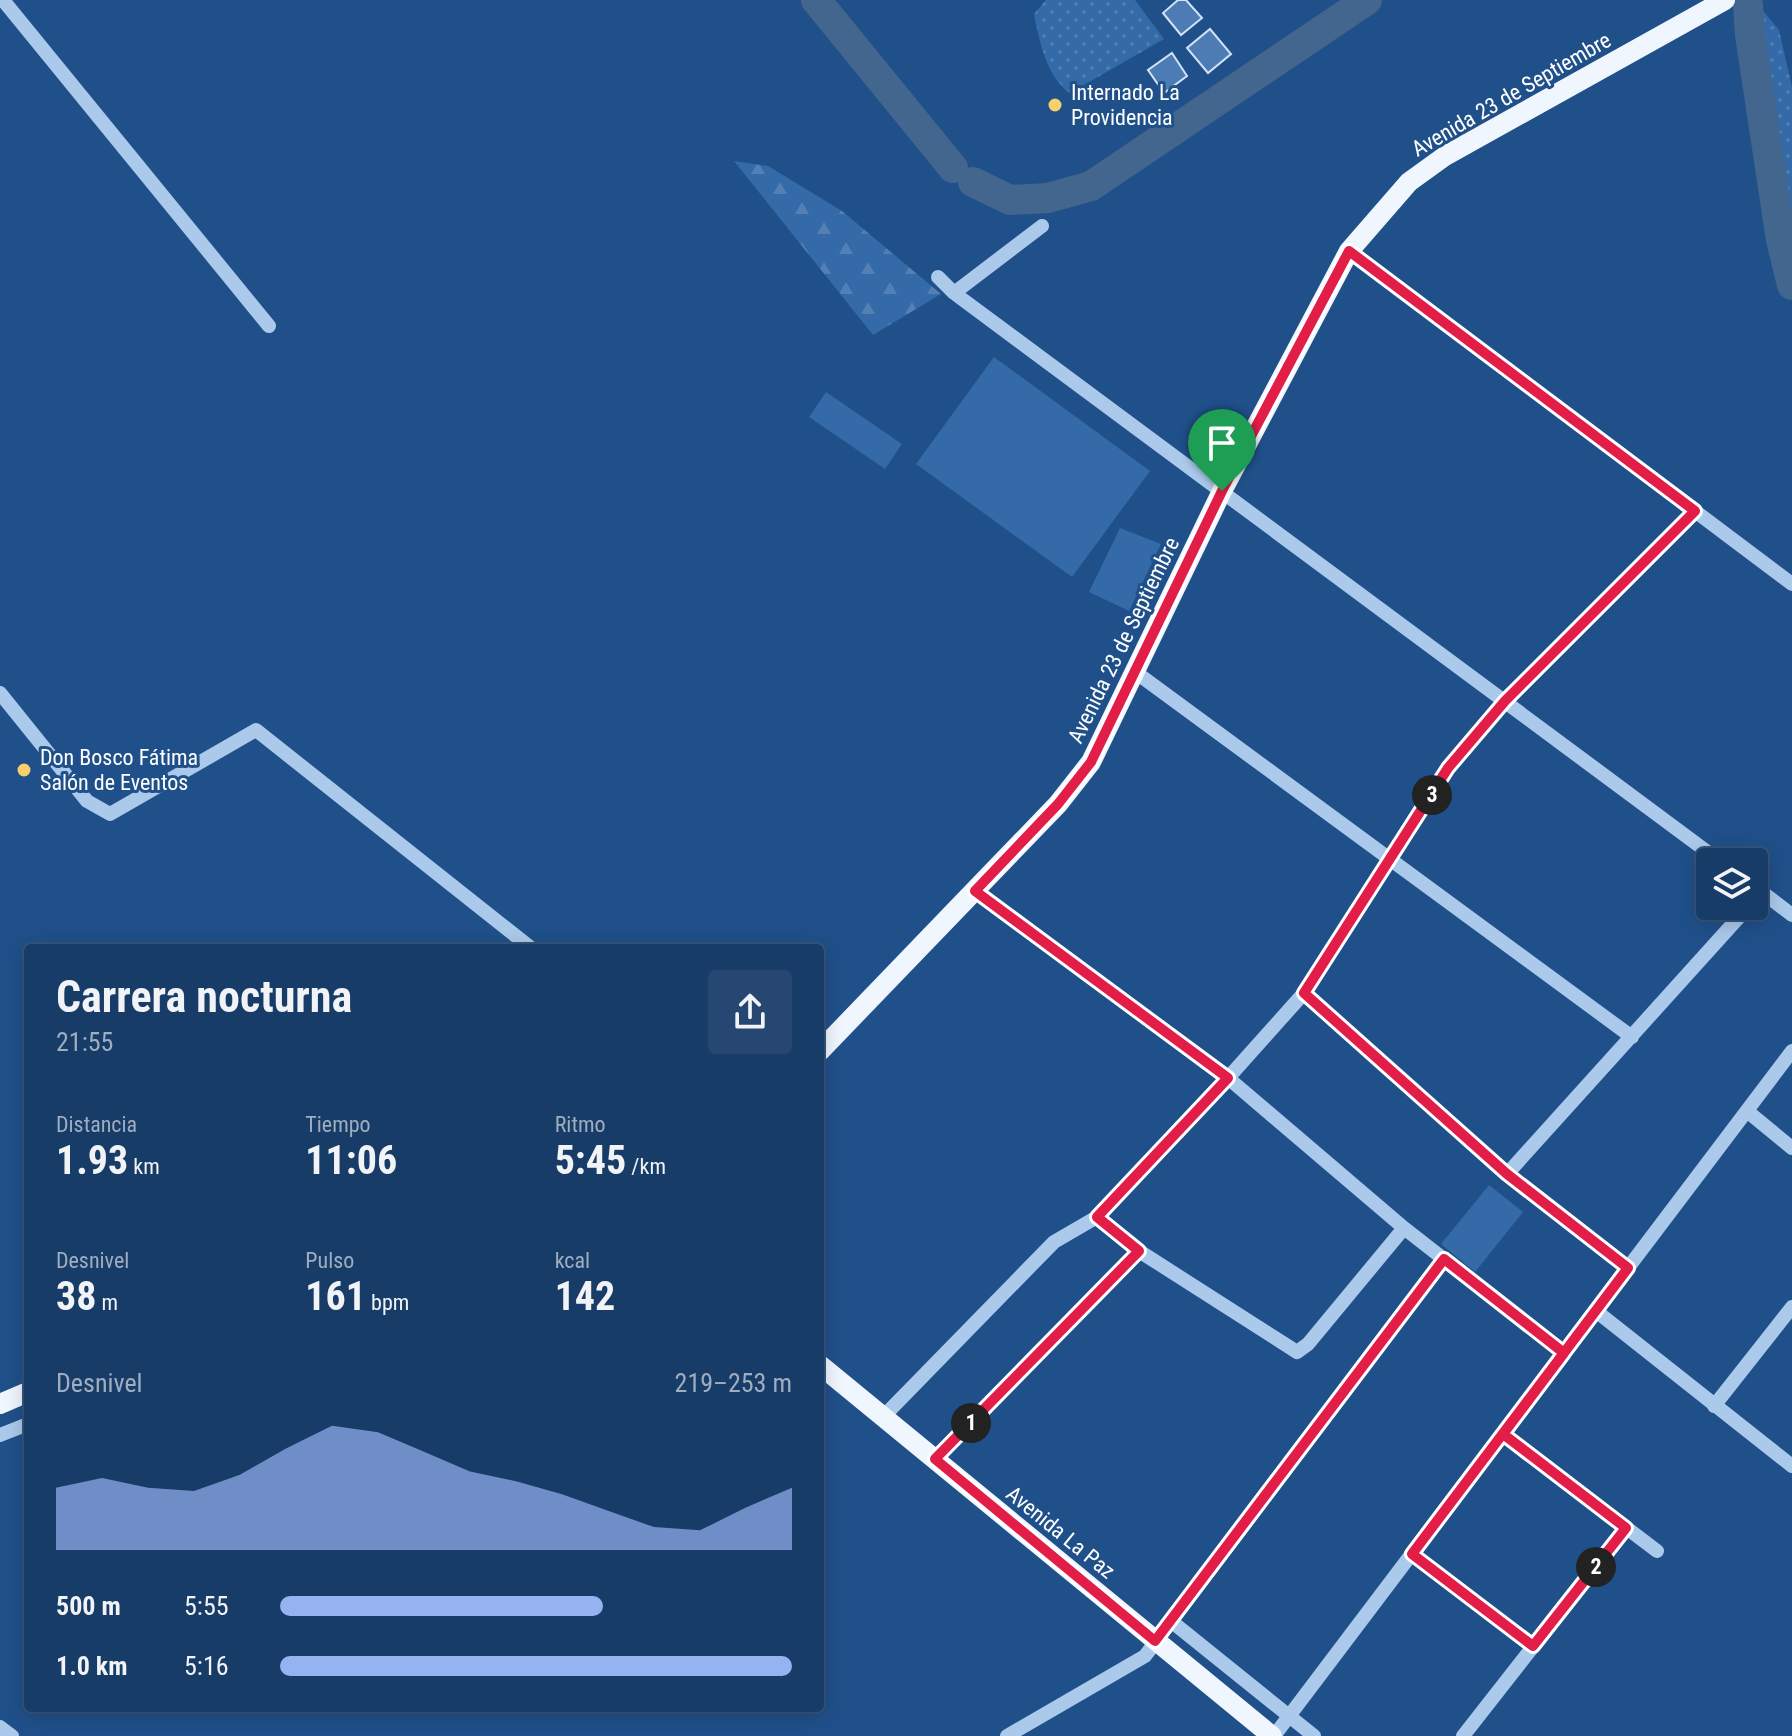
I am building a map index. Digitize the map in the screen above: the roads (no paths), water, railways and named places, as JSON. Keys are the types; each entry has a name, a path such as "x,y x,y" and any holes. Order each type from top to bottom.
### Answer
{"main road":[{"name":"Avenida 23 de Septiembre","path":"824,1047 1058,804 1091,762 1222,491 1349,251 1409,182 1445,156 1725,0"},
{"name":"Avenida La Paz","path":"824,1368 1273,1736"},
{"path":"0,1404 24,1394"}],"street":[{"path":"3,0 269,326"},
{"path":"954,293 1042,226"},
{"path":"1349,251 1792,584"},
{"path":"938,277 954,293 1702,848"},
{"path":"883,1417 1054,1242 1097,1217 1228,1078 1304,993 1448,768 1505,701 1695,511"},
{"path":"1134,671 1632,1037"},
{"path":"0,693 87,801 110,814 256,730 526,944"},
{"path":"975,891 1228,1078 1404,1228 1564,1353"},
{"path":"1768,900 1792,915"},
{"path":"1507,1174 1736,920"},
{"path":"1304,993 1507,1174 1628,1268"},
{"path":"1273,1736 1792,1051"},
{"path":"1747,1111 1792,1148"},
{"path":"1097,1217 1139,1251 1297,1352 1308,1344 1404,1228"},
{"path":"935,1459 1139,1251"},
{"path":"1007,1736 1145,1656 1444,1259"},
{"path":"1714,1406 1792,1307"},
{"path":"1596,1311 1792,1466"},
{"path":"0,1435 24,1426"},
{"path":"1503,1434 1657,1551"},
{"path":"1463,1736 1626,1528"},
{"path":"1412,1554 1533,1646"},
{"path":"1171,1621 1314,1736"},
{"path":"0,1727 12,1736"}],"waterway":[{"path":"816,0 953,168"},
{"path":"973,182 1010,200 1048,198 1091,186 1367,0"},
{"path":"1748,5 1781,240 1792,285"}],"place":[{"name":"Internado La Providencia","path":"1055,105"},
{"name":"Don Bosco Fátima Salón de Eventos","path":"24,770"}]}
